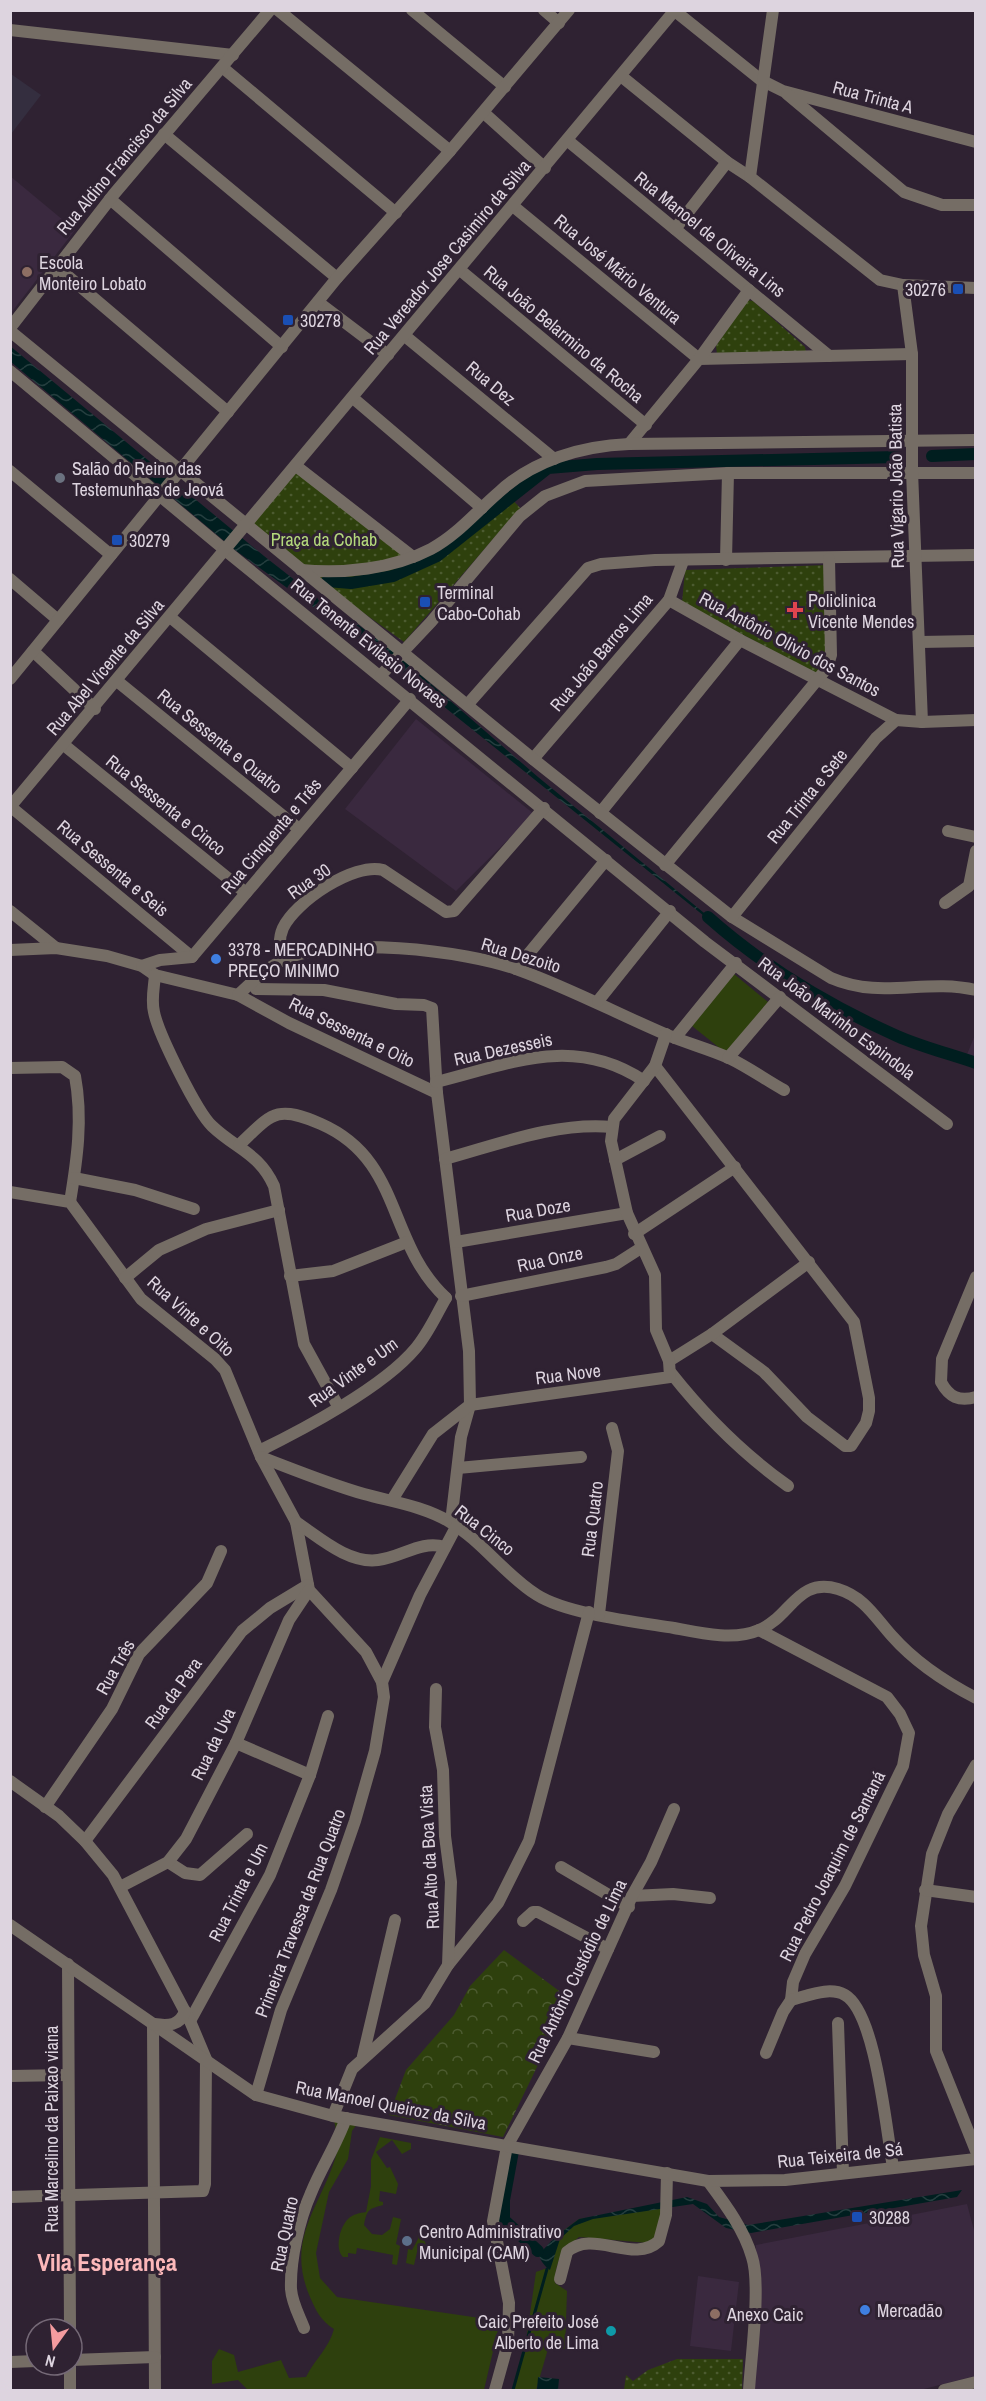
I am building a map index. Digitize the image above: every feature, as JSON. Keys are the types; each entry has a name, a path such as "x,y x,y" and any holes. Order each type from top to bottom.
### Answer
{"street":[{"name":"Rua Aldino Francisco da Silva","path":"10,330 56,266 110,199 270,10"},
{"path":"278,10 450,151"},
{"path":"412,10 505,87"},
{"path":"544,10 559,23"},
{"path":"10,679 337,278 484,112 568,10"},
{"path":"750,177 772,10"},
{"name":"Rua Trinta A","path":"675,11 763,81 783,91 975,136"},
{"name":"Rua Vereador Jose Casimiro da Silva","path":"243,530 675,11"},
{"path":"10,30 233,55"},
{"path":"222,67 396,213"},
{"path":"621,76 874,277 903,285 975,288"},
{"path":"783,91 904,192 942,205 975,205"},
{"path":"822,123 828,103"},
{"path":"484,112 544,168"},
{"path":"164,134 337,278"},
{"name":"Rua Manoel de Oliveira Lins","path":"567,140 829,356"},
{"path":"675,229 727,162"},
{"path":"110,199 282,347"},
{"name":"Rua José Mário Ventura","path":"513,206 699,360"},
{"path":"56,266 228,412"},
{"name":"Rua João Belarmino da Rocha","path":"460,270 646,425"},
{"name":"Rua Vigario João Batista","path":"903,285 912,354 914,440 912,471 922,722"},
{"path":"629,444 699,360 749,290"},
{"path":"318,302 388,355"},
{"path":"10,330 243,530 301,570 732,917 831,978 849,986 884,990 938,985 975,990"},
{"name":"Rua Dez","path":"405,336 554,459"},
{"path":"699,360 912,354"},
{"name":"Rua Tenente Evilasio Novaes","path":"10,371 227,548 386,670 410,699 705,942"},
{"path":"353,398 482,508"},
{"path":"301,570 358,569 413,557 445,540 515,480 554,459 578,451 629,444 975,440"},
{"path":"296,466 413,557"},
{"path":"10,471 111,555"},
{"path":"726,560 729,472"},
{"path":"386,670 520,516 546,496 585,481 729,472 975,472"},
{"name":"Rua Abel Vicente da Silva","path":"11,807 243,530"},
{"path":"468,704 588,568 601,564 975,555"},
{"path":"665,865 827,668 831,655 829,559"},
{"name":"Rua João Barros Lima","path":"533,759 669,600 683,561"},
{"path":"10,579 58,620"},
{"name":"Rua Antônio Olivio dos Santos","path":"669,600 740,640 896,720"},
{"path":"170,617 352,768"},
{"path":"600,813 740,640"},
{"path":"920,642 975,641"},
{"path":"33,651 94,709"},
{"name":"Rua Sessenta e Quatro","path":"117,681 299,830"},
{"name":"Rua Cinquenta e Três","path":"192,957 410,699"},
{"path":"896,720 922,722 975,720"},
{"name":"Rua Trinta e Sete","path":"732,917 876,738 896,720"},
{"name":"Rua Sessenta e Cinco","path":"63,745 246,893"},
{"name":"Rua Sessenta e Seis","path":"11,807 192,957"},
{"name":"Rua 30","path":"282,961 280,938 291,916 335,881 372,868 383,870 446,912 454,911 544,808"},
{"path":"948,831 975,837"},
{"path":"945,903 969,886 975,851"},
{"path":"516,969 606,860"},
{"path":"10,911 56,948"},
{"path":"598,1001 670,911"},
{"name":"Rua João Marinho Espindola","path":"705,942 736,963 946,1124"},
{"name":"Rua Dezoito","path":"238,995 282,961 321,949 360,947 436,952 516,969 598,1001 670,1036 728,1058 784,1090"},
{"name":"Rua Sessenta e Oito","path":"10,950 56,948 107,956 142,966 155,975 238,995 289,1023 436,1087"},
{"path":"142,966 160,960 192,957"},
{"path":"736,963 670,1036 655,1066 614,1119 611,1141 627,1213 634,1234 655,1275 656,1330 670,1370 698,1407 762,1468 788,1486"},
{"path":"155,975 152,1001 154,1014 199,1111 213,1127 255,1156 268,1173 279,1210 304,1344 338,1406"},
{"path":"256,988 324,990 396,1004 424,1005 432,1008 436,1087 468,1347 470,1405 461,1437 454,1525 382,1682"},
{"path":"728,1058 780,997"},
{"name":"Rua Dezesseis","path":"436,1087 548,1054 574,1055 625,1068 644,1081"},
{"path":"655,1066 848,1312 857,1334 868,1411 866,1423 851,1446 845,1446 807,1418 764,1372 712,1334"},
{"path":"10,1068 62,1067 75,1077 80,1103 70,1202 10,1192"},
{"path":"238,1145 268,1118 284,1112 301,1116 339,1132 360,1148 377,1170 407,1242 422,1271 446,1298"},
{"path":"445,1159 558,1128 583,1124 612,1127"},
{"path":"615,1160 660,1136"},
{"path":"634,1234 735,1167"},
{"path":"74,1178 135,1190 194,1209"},
{"name":"Rua Vinte e Oito","path":"70,1202 141,1299 215,1359 225,1370 260,1454"},
{"path":"125,1278 159,1250 178,1241 206,1229 279,1210"},
{"name":"Rua Doze","path":"456,1242 627,1213"},
{"path":"290,1276 333,1270 407,1242"},
{"name":"Rua Onze","path":"446,1298 606,1267 616,1264 642,1248"},
{"name":"Rua Nove","path":"470,1405 670,1370 712,1334 809,1262"},
{"path":"975,1277 942,1359 941,1382 951,1396 958,1399 975,1397"},
{"name":"Rua Vinte e Um","path":"260,1454 302,1432 402,1363 417,1347 446,1298"},
{"path":"392,1500 433,1434 470,1405"},
{"name":"Rua Quatro","path":"448,1965 498,1903 529,1841 594,1613 618,1451 612,1428"},
{"path":"260,1454 296,1522 308,1587 359,1642 382,1682"},
{"name":"Rua Cinco","path":"260,1454 364,1494 424,1509 454,1525 537,1595 594,1613 718,1635 744,1634 759,1630"},
{"path":"458,1468 581,1457"},
{"path":"296,1522 341,1551 367,1560 378,1560 421,1545 445,1547"},
{"name":"Rua Três","path":"45,1807 112,1709 139,1654 207,1583 221,1551"},
{"path":"759,1630 779,1618 807,1589 820,1586 836,1588 866,1604 892,1636 926,1667 975,1698"},
{"name":"Rua da Uva","path":"120,1887 168,1862 186,1839 236,1743 288,1620 308,1587"},
{"name":"Rua da Pera","path":"85,1841 242,1631 270,1608 308,1587"},
{"name":"Rua Pedro Joaquim de Santaná","path":"759,1630 887,1697 900,1714 909,1733 903,1766 845,1886 805,1954 793,1982 792,2000 783,2013 766,2053"},
{"name":"Primeira Travessa da Rua Quatro","path":"256,2095 281,2010 331,1890 355,1821 375,1751 384,1697 382,1682"},
{"name":"Rua Alto da Boa Vista","path":"333,2116 346,2078 363,2056 425,2003 448,1965 452,1901 445,1836 443,1770 435,1727 436,1689"},
{"name":"Rua Trinta e Um","path":"187,2016 270,1875 310,1775 328,1716"},
{"path":"236,1743 310,1775"},
{"path":"975,1765 948,1814 932,1854 921,1926 924,1954 936,1996 936,2051 975,2151"},
{"path":"10,1781 85,1841 120,1887 187,2016 206,2060 205,2184 200,2192 10,2197"},
{"name":"Rua Antônio Custódio de Lima","path":"495,2391 508,2343 509,2303 493,2221 507,2146 568,2038 674,1809"},
{"path":"168,1862 185,1873 200,1875 247,1834"},
{"path":"561,1867 630,1901 673,1894 710,1898"},
{"path":"925,1890 975,1897"},
{"path":"524,1921 532,1912 538,1912 608,1949"},
{"path":"363,2056 395,1920"},
{"name":"Rua Manoel Queiroz da Silva","path":"10,1925 256,2095 333,2116 708,2181"},
{"name":"Rua Marcelino da Paixao viana","path":"68,1964 70,2317"},
{"path":"792,2000 820,1992 834,1991 844,1994 860,2009 873,2049 893,2167"},
{"path":"155,2391 153,2024 168,2026 187,2016"},
{"path":"838,2023 843,2173"},
{"path":"568,2038 654,2052"},
{"path":"10,2076 68,2075"},
{"name":"Rua Quatro","path":"304,2328 295,2307 291,2288 297,2245 310,2194 338,2142 346,2118"},
{"name":"Rua Teixeira de Sá","path":"708,2181 785,2180 975,2159"},
{"path":"560,2279 567,2252 580,2244 650,2249 662,2236 667,2173"},
{"path":"708,2181 747,2242 753,2258 755,2278 749,2391"},
{"path":"723,2202 727,2188 734,2181"},
{"path":"84,2360 155,2357"},
{"path":"944,2391 975,2382"}],"shaded area":[{"path":"11,74 41,95 11,134"},
{"name":"Escola Monteiro Lobato","path":"10,176 75,230 11,313 10,313"},
{"path":"416,719 534,814 456,891 345,809"},
{"path":"975,1035 975,1068 963,1064"},
{"name":"Mercadão","path":"967,2204 975,2234 975,2376 920,2390 754,2390 756,2245"},
{"name":"Anexo Caic","path":"698,2276 739,2282 731,2351 690,2346"}],"green space":[{"path":"747,300 753,301 805,347 806,352 717,354 716,346"},
{"name":"Praça da Cohab","path":"297,469 412,562 458,547 508,495 523,511 513,516 404,642 311,575 253,523"},
{"path":"828,565 829,665 816,673 682,603 685,570"},
{"path":"734,974 768,1002 727,1054 692,1026"},
{"path":"504,1950 570,1999 503,2137 389,2115 406,2070 454,2015 470,1986"},
{"path":"333,2116 360,2120 352,2131 348,2159 329,2192 316,2253 320,2278 337,2297 500,2321 484,2390 248,2390 238,2380 212,2384 212,2361 219,2349 234,2355 238,2372 281,2360 289,2378 306,2377 332,2336 334,2329 319,2315 310,2297 303,2276 301,2256 308,2222 331,2171 338,2148"},
{"path":"380,2137 411,2143 411,2149 402,2154 392,2140 376,2152 387,2168 390,2167 398,2184 396,2194 380,2191 379,2201 383,2202 383,2205 370,2210 366,2215 364,2225 372,2234 382,2235 390,2229 393,2217 401,2219 396,2244 400,2246 397,2265 392,2264 393,2255 357,2248 356,2254 348,2253 348,2257 343,2257 339,2249 339,2238 345,2223 352,2216 366,2212 371,2186 371,2160"},
{"path":"660,2207 663,2212 653,2240 648,2243 579,2237 568,2246 558,2262 555,2283 567,2291 565,2349 548,2349 536,2390 513,2390 525,2348 536,2272 547,2268 560,2233 579,2219"},
{"path":"417,2229 420,2230 430,2254 417,2252 414,2265 406,2263 408,2249 412,2250 418,2239"},
{"path":"677,2359 743,2359 742,2390 624,2390 626,2375 633,2381 648,2370"}],"water":[{"path":"10,346 264,556 333,610 357,624 393,651 538,777 720,926 719,928 386,660 235,550 11,362"},
{"path":"962,2190 957,2197 751,2233 726,2228 693,2204 593,2219 574,2226 560,2239 550,2270 542,2262 538,2251 543,2250 555,2237 579,2219 687,2197 707,2204 719,2217 748,2225"},
{"path":"538,2377 559,2379 558,2390 537,2390"}],"waterway":[{"path":"932,456 976,454"},
{"path":"327,581 351,583 393,576 437,556 548,468 597,464 897,457"},
{"path":"708,917 774,968 847,1012 907,1040 976,1063"},
{"path":"513,2151 504,2200 504,2220 538,2251"},
{"path":"513,2390 547,2269"}],"place":[{"name":"Escola Monteiro Lobato","path":"27,272"},
{"name":"30276","path":"958,289"},
{"name":"30278","path":"288,320"},
{"name":"Salão do Reino das Testemunhas de Jeová","path":"60,478"},
{"name":"30279","path":"117,540"},
{"name":"Terminal Cabo-Cohab","path":"425,602"},
{"name":"Policlinica Vicente Mendes","path":"795,610"},
{"name":"3378 - MERCADINHO PREÇO MINIMO","path":"216,959"},
{"name":"30288","path":"857,2217"},
{"name":"Centro Administrativo Municipal (CAM)","path":"407,2241"},
{"name":"Mercadão","path":"865,2310"},
{"name":"Anexo Caic","path":"715,2314"},
{"name":"Caic Prefeito José Alberto de Lima","path":"611,2331"}],"district":[{"name":"Vila Esperança","path":"107,2262"}]}
